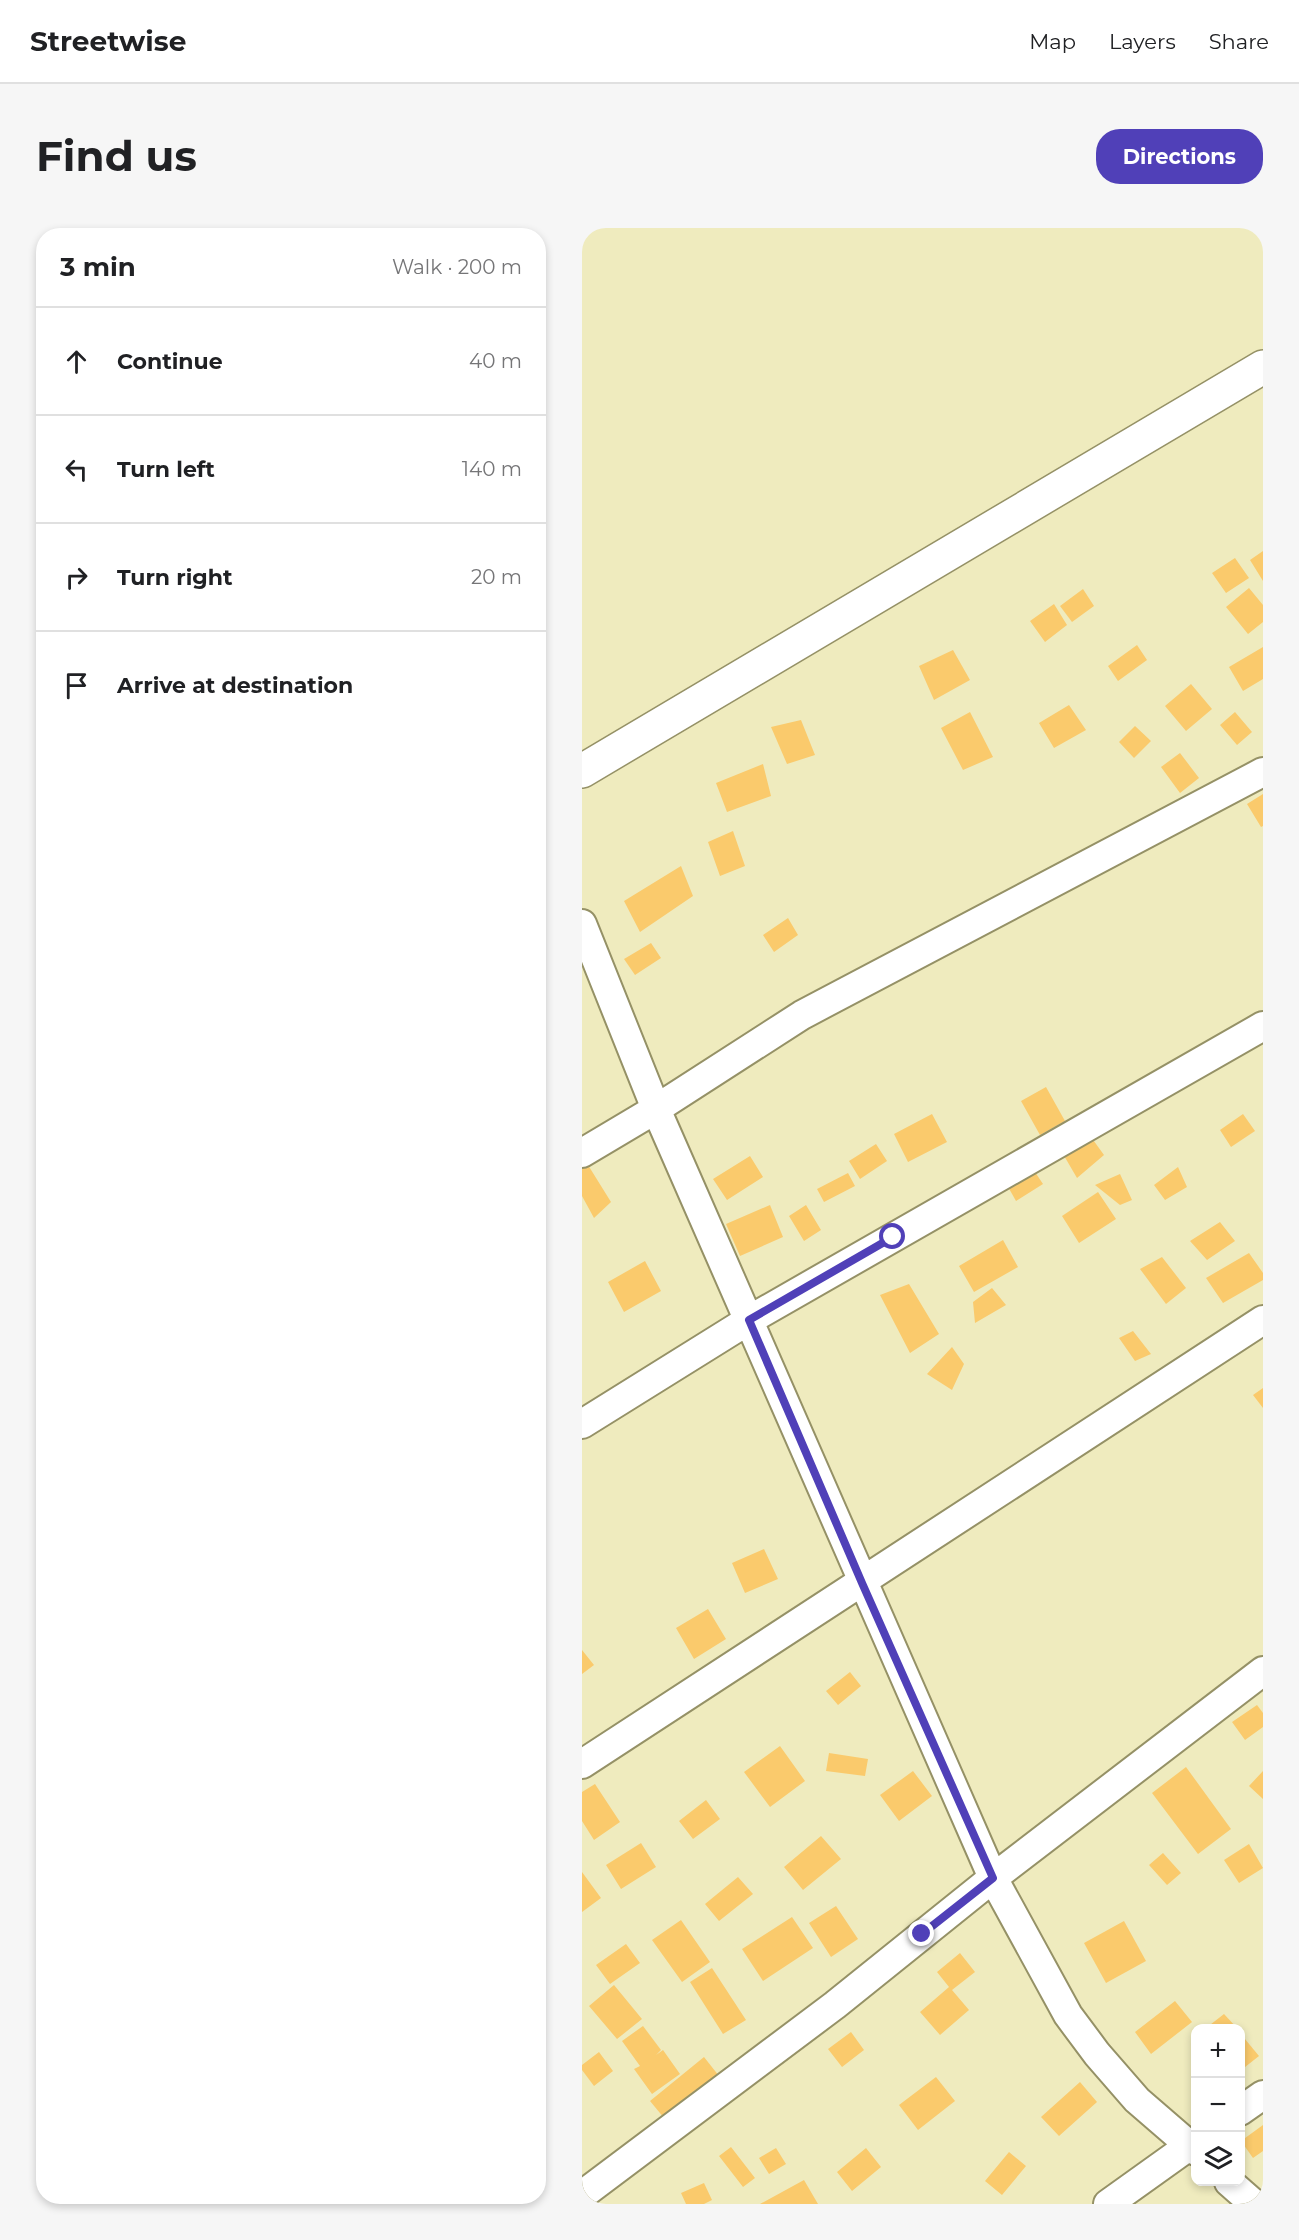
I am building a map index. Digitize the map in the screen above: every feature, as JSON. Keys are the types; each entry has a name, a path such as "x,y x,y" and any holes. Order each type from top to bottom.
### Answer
{"main road":[{"path":"582,771 1263,367"}],"street":[{"path":"582,1153 656,1109 802,1015 1263,772"},
{"path":"582,924 656,1109 993,1878 1068,2015 1097,2054 1137,2100 1191,2144"},
{"path":"582,1424 749,1320 1263,1026"},
{"path":"582,1764 1263,1320"},
{"path":"582,2195 835,2005 993,1878 1263,1671"},
{"path":"1245,2107 1263,2095"},
{"path":"1108,2204 1191,2148"},
{"path":"1234,2186 1254,2204"}],"building":[{"path":"1263,551 1263,581 1250,560"},
{"path":"1235,558 1249,578 1226,593 1212,573"},
{"path":"1249,588 1263,605 1263,622 1248,634 1226,607"},
{"path":"1083,589 1094,606 1072,622 1060,606"},
{"path":"1054,604 1067,625 1045,642 1030,621"},
{"path":"1137,645 1147,660 1118,681 1108,666"},
{"path":"1263,647 1263,679 1243,691 1229,667"},
{"path":"953,650 970,680 934,700 919,666"},
{"path":"1191,684 1212,709 1186,731 1165,706"},
{"path":"1069,705 1086,730 1054,748 1039,723"},
{"path":"970,712 993,757 963,770 941,728"},
{"path":"1235,712 1252,732 1237,745 1220,725"},
{"path":"801,720 815,755 787,764 771,727"},
{"path":"1135,726 1151,741 1134,758 1119,742"},
{"path":"1180,753 1199,778 1180,793 1161,767"},
{"path":"763,764 771,796 727,812 716,783"},
{"path":"1263,794 1263,826 1261,827 1247,804"},
{"path":"733,831 745,866 720,876 708,842"},
{"path":"681,866 693,896 640,932 624,901"},
{"path":"788,918 798,935 774,952 763,935"},
{"path":"651,943 661,958 635,975 624,959"},
{"path":"1046,1087 1065,1121 1040,1135 1021,1101"},
{"path":"932,1114 947,1142 908,1162 894,1134"},
{"path":"1243,1114 1255,1131 1231,1147 1220,1130"},
{"path":"1091,1137 1104,1155 1077,1178 1063,1154"},
{"path":"876,1144 887,1161 860,1179 849,1161"},
{"path":"750,1156 763,1177 727,1200 713,1179"},
{"path":"588,1165 611,1202 594,1218 582,1196 582,1169"},
{"path":"1178,1167 1187,1187 1165,1200 1154,1185"},
{"path":"1033,1169 1043,1184 1016,1201 1007,1185"},
{"path":"848,1173 855,1186 824,1202 817,1189"},
{"path":"1120,1174 1132,1200 1120,1205 1095,1185"},
{"path":"1098,1192 1116,1219 1079,1243 1062,1216"},
{"path":"770,1205 783,1237 740,1256 726,1224"},
{"path":"806,1205 821,1230 804,1241 789,1216"},
{"path":"1220,1222 1235,1241 1207,1260 1190,1241"},
{"path":"1003,1240 1018,1267 974,1292 959,1266"},
{"path":"1249,1253 1263,1273 1263,1280 1223,1303 1206,1278"},
{"path":"1162,1257 1186,1288 1166,1304 1140,1269"},
{"path":"645,1261 661,1291 624,1312 608,1282"},
{"path":"909,1284 939,1334 910,1353 880,1295"},
{"path":"992,1288 1006,1305 975,1323 973,1302"},
{"path":"1133,1331 1151,1354 1135,1361 1119,1338"},
{"path":"952,1347 964,1364 952,1390 927,1374"},
{"path":"1263,1388 1263,1408 1253,1395"},
{"path":"764,1549 778,1579 745,1593 732,1563"},
{"path":"708,1609 726,1639 694,1659 676,1628"},
{"path":"582,1650 594,1665 582,1674"},
{"path":"850,1672 861,1686 838,1705 826,1691"},
{"path":"1257,1705 1263,1713 1263,1727 1245,1740 1232,1722"},
{"path":"780,1746 805,1781 770,1807 744,1772"},
{"path":"829,1753 868,1759 865,1776 826,1771"},
{"path":"1186,1767 1231,1829 1198,1854 1152,1793"},
{"path":"913,1771 932,1796 899,1821 880,1795"},
{"path":"1263,1771 1263,1799 1249,1786"},
{"path":"595,1784 620,1822 594,1840 582,1821 582,1792"},
{"path":"706,1800 720,1819 693,1839 679,1821"},
{"path":"821,1836 841,1859 803,1890 784,1867"},
{"path":"641,1843 656,1867 621,1889 606,1865"},
{"path":"1249,1844 1263,1868 1239,1883 1224,1860"},
{"path":"1163,1853 1181,1873 1167,1885 1149,1865"},
{"path":"582,1872 601,1898 582,1912"},
{"path":"738,1877 753,1894 719,1921 705,1904"},
{"path":"836,1906 858,1939 831,1957 809,1923"},
{"path":"792,1917 813,1948 763,1981 742,1949"},
{"path":"681,1920 710,1962 682,1982 652,1940"},
{"path":"1124,1921 1146,1961 1106,1983 1084,1943"},
{"path":"626,1944 640,1963 610,1984 596,1965"},
{"path":"960,1953 975,1972 952,1990 969,2010 940,2035 920,2012 949,1987 937,1972"},
{"path":"712,1968 746,2020 723,2034 690,1982"},
{"path":"614,1985 642,2019 617,2039 589,2006"},
{"path":"1175,2001 1192,2022 1151,2054 1135,2032"},
{"path":"1224,2014 1233,2024 1211,2024"},
{"path":"643,2026 661,2050 656,2055 663,2050 680,2074 652,2094 634,2069 640,2066 622,2041"},
{"path":"851,2032 864,2050 842,2067 828,2049"},
{"path":"1245,2039 1259,2056 1245,2067"},
{"path":"599,2052 613,2071 594,2086 582,2070 582,2065"},
{"path":"704,2057 723,2081 669,2124 650,2101"},
{"path":"936,2077 955,2101 918,2130 899,2105"},
{"path":"1080,2082 1097,2102 1059,2136 1041,2117"},
{"path":"1263,2125 1263,2151 1253,2158 1245,2147 1245,2138"},
{"path":"731,2147 755,2178 743,2187 719,2156"},
{"path":"776,2148 786,2164 769,2174 759,2158"},
{"path":"866,2148 881,2167 852,2191 837,2172"},
{"path":"1009,2152 1026,2166 1002,2195 985,2181"},
{"path":"804,2180 818,2204 760,2204"},
{"path":"704,2183 712,2200 704,2204 686,2204 681,2193"}],"route":[{"path":"893,1237 749,1320 862,1583 993,1878 922,1934"}]}
